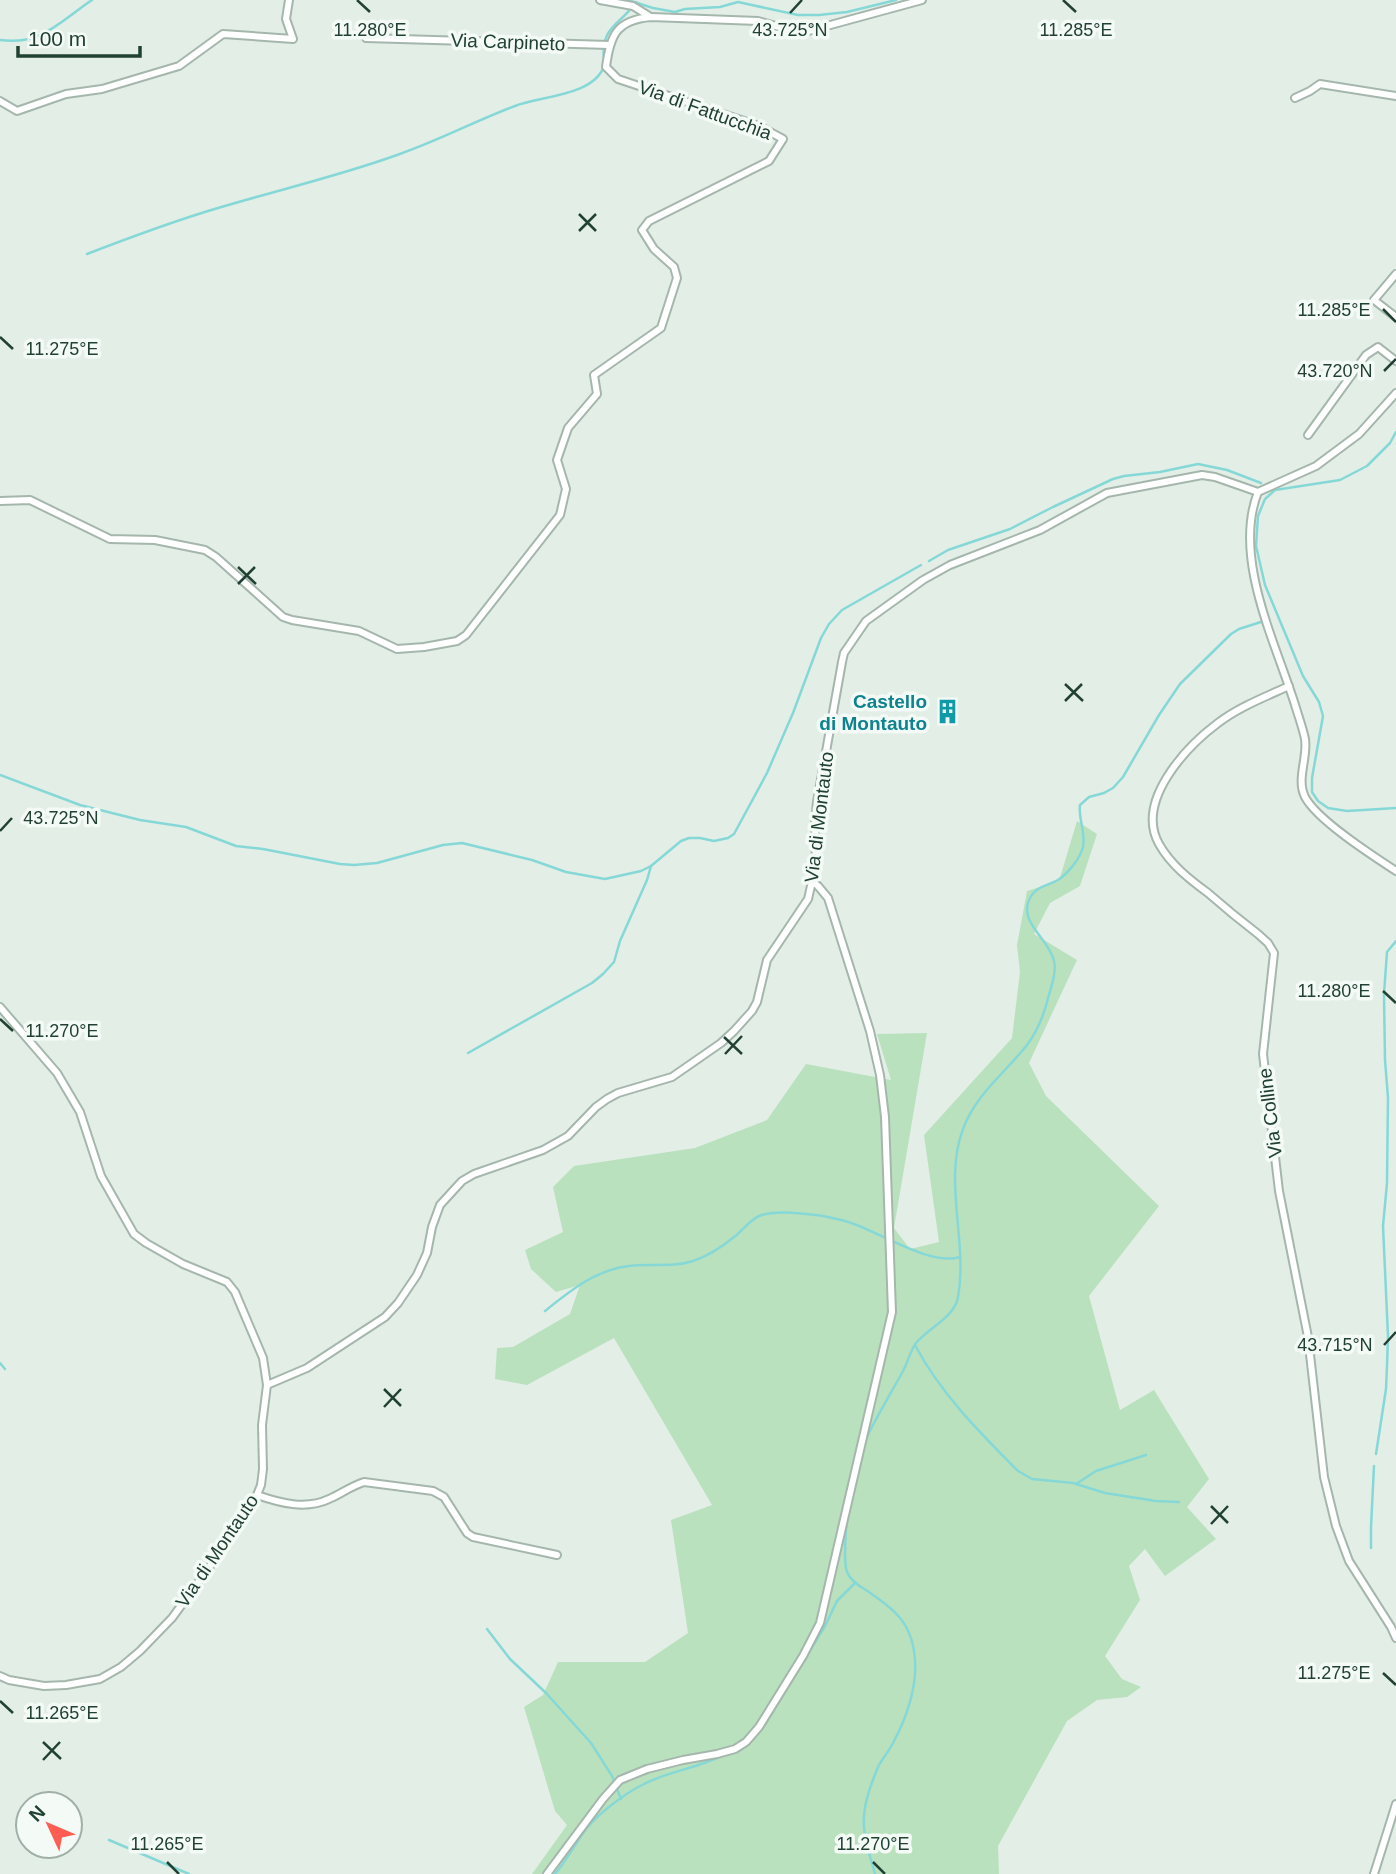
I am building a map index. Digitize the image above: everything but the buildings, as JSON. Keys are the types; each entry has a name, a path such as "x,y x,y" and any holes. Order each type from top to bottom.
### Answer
{"street":[{"path":"0,101 18,111 66,94 102,89 170,69 179,66 223,34 293,40 286,19 289,0"},
{"path":"600,0 633,6 651,17"},
{"path":"609,45 624,24 636,18 758,20 800,33 922,0"},
{"name":"Via Carpineto","path":"366,38 609,45"},
{"name":"Via di Fattucchia","path":"0,501 30,500 110,539 155,540 205,550 283,617 292,620 359,631 397,649 457,641 466,635 560,515 566,489 557,460 568,428 597,394 594,375 661,328 677,278 674,267 654,249 642,230 649,221 769,161 783,139 758,126 618,79 606,67 609,45"},
{"path":"1295,98 1320,84 1396,96"},
{"path":"1396,274 1374,300 1396,317"},
{"path":"1308,435 1366,355 1378,347 1396,362"},
{"path":"1396,393 1359,434 1316,466 1258,492 1252,507 1249,534 1257,590 1306,741 1301,778 1304,796 1318,814 1373,857 1396,870"},
{"name":"Via di Montauto","path":"0,1676 44,1686 100,1679 121,1667 140,1651 172,1618 227,1543 257,1495 263,1469 262,1425 267,1385 307,1368 385,1317 398,1303 427,1254 440,1205 462,1181 474,1174 551,1146 568,1136 596,1107 618,1093 672,1077 721,1043 752,1011 757,1002 767,960 808,899 816,864 817,802 842,662 844,653 866,621 923,580 950,565 1050,525 1107,493 1202,475 1258,492"},
{"name":"Via Colline","path":"1289,685 1217,723 1175,762 1160,789 1154,807 1153,824 1157,841 1177,868 1258,934 1274,953 1263,1054 1279,1191 1308,1337 1325,1477 1336,1526 1349,1561 1396,1638"},
{"path":"547,1874 620,1780 647,1769 726,1752 747,1742 803,1656 820,1623 892,1312 880,1075 870,1031 828,898 813,882"},
{"path":"0,1007 57,1073 80,1112 101,1176 134,1234 183,1264 227,1282 235,1292 262,1359 267,1385"},
{"path":"257,1495 295,1505 326,1501 364,1482 433,1491 444,1497 467,1533 473,1537 557,1555"},
{"path":"1374,1874 1396,1804"}],"green space":[{"path":"1077,821 1097,834 1080,886 1050,903 1034,934 1077,960 1029,1063 1046,1096 1159,1206 1089,1296 1120,1410 1154,1390 1209,1479 1187,1507 1216,1539 1165,1576 1145,1549 1129,1566 1140,1600 1105,1656 1122,1679 1141,1687 1127,1697 1097,1700 1067,1721 998,1846 999,1874 532,1874 567,1825 555,1811 524,1707 543,1695 558,1662 645,1662 688,1633 671,1520 712,1505 614,1338 527,1385 495,1379 497,1348 513,1347 570,1314 580,1285 556,1292 531,1269 525,1250 563,1232 553,1187 574,1166 695,1148 767,1120 806,1064 891,1080 877,1034 927,1033 894,1228 910,1249 939,1242 924,1135 1012,1038 1020,972 1017,945 1027,891 1059,881"}],"waterway":[{"path":"0,40 14,41 39,35 61,23 92,0"},
{"path":"628,0 675,12 720,7 738,2 798,15 847,12 896,0"},
{"path":"604,60 608,33 636,2"},
{"path":"87,254 202,213 375,163 515,106 578,89 589,84 604,66"},
{"path":"1396,432 1390,443 1367,466 1340,480 1275,490 1265,499 1258,516 1256,546 1265,585 1323,716 1312,792 1318,801 1328,808 1347,811 1396,808"},
{"path":"929,561 948,550 1010,529 1124,476 1198,464 1227,470 1261,483"},
{"path":"0,775 80,805 140,820 186,827 236,846 340,864 377,863 443,845 462,843 532,860 566,872 605,879 641,871 681,841 689,838 714,841 734,834 767,773 829,624 842,610 921,565"},
{"path":"865,1441 914,1346 952,1311 956,1304 960,1276 955,1191 957,1149 975,1105 1027,1045 1039,1025 1054,976 1055,966 1051,953 1028,916 1029,900 1038,889 1058,880 1070,870 1084,842 1080,805 1089,797 1113,788 1123,777 1180,684 1231,634 1264,621"},
{"path":"468,1053 592,983 603,974 614,962 651,866"},
{"path":"1376,1454 1386,1389 1388,1336 1383,1226 1387,1183 1388,1098 1384,994 1387,952 1396,941"},
{"path":"545,1311 584,1282 605,1272 629,1266 677,1264 699,1259 725,1244 756,1218 766,1214 799,1213 838,1219 921,1253 948,1259 960,1257"},
{"path":"915,1345 949,1396 1018,1471 1032,1479 1073,1483 1105,1493 1156,1501 1179,1502"},
{"path":"0,1363 5,1369"},
{"path":"1076,1484 1096,1471 1146,1455"},
{"path":"1371,1548 1374,1466"},
{"path":"847,1519 845,1553 848,1575 894,1611 906,1627 914,1648 914,1682 906,1714 879,1765 866,1803 865,1833 875,1874"},
{"path":"800,1667 837,1601 855,1583"},
{"path":"487,1629 510,1659 546,1693 591,1743 612,1776 621,1799"},
{"path":"555,1874 586,1829 620,1799 651,1781 719,1757"},
{"path":"109,1840 189,1874"}],"place":[{"name":"Castello di Montauto","path":"947,712"}]}
